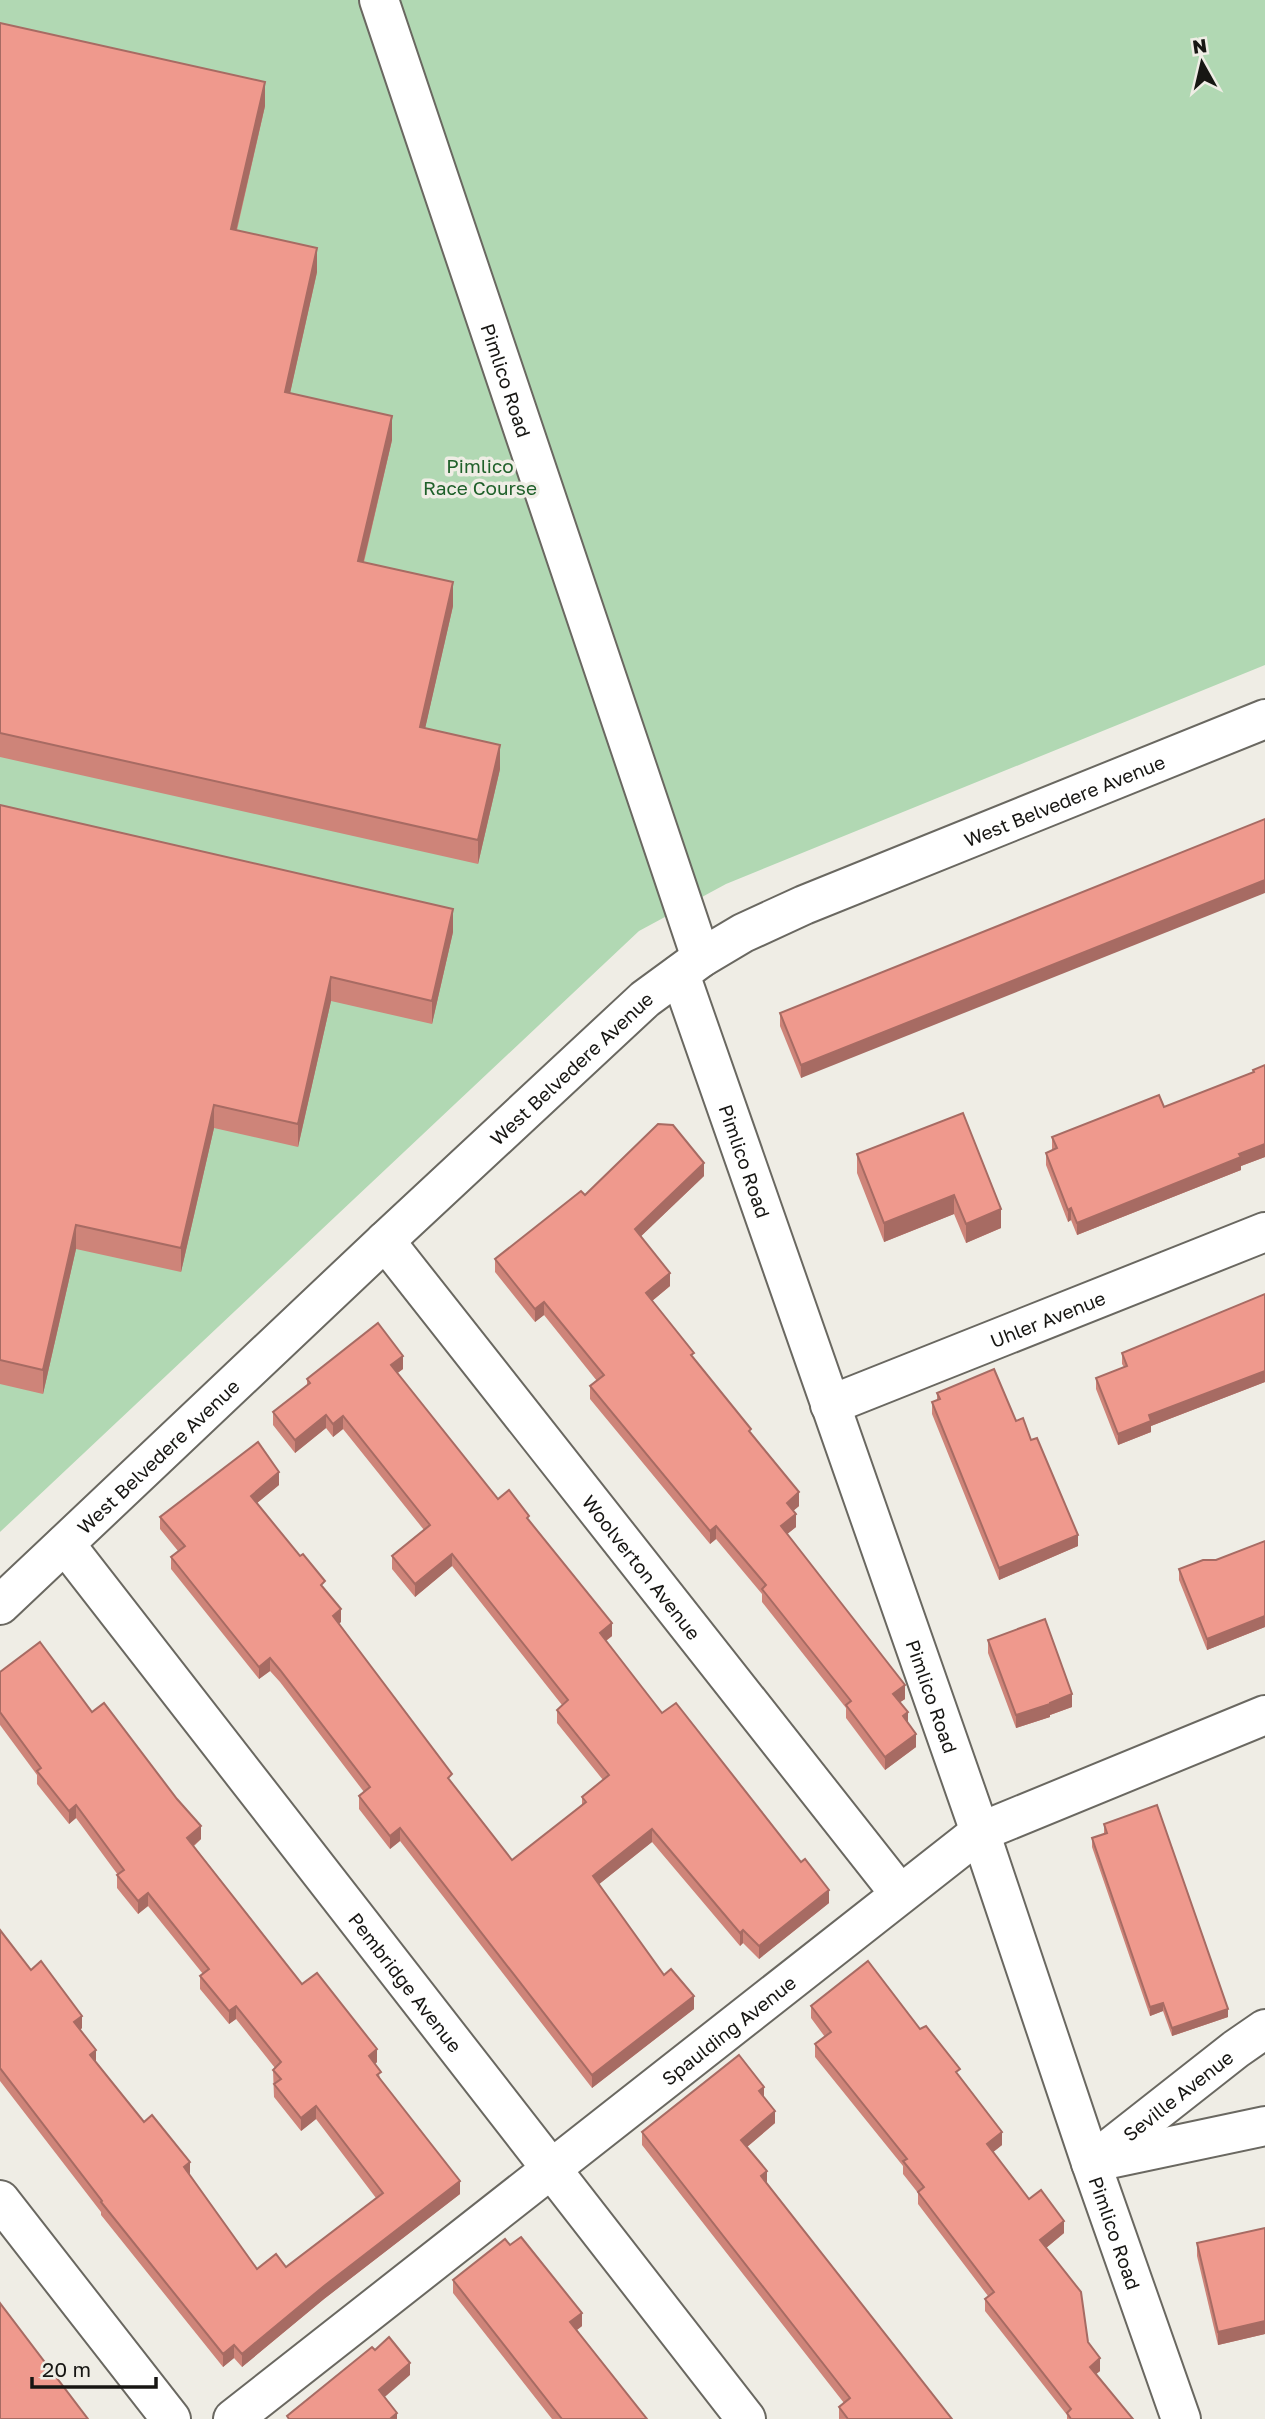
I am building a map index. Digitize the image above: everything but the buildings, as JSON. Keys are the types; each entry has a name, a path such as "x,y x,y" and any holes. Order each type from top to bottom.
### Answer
{"street":[{"name":"Pimlico Road","path":"379,0 830,1405 1181,2419"},
{"name":"West Belvedere Avenue","path":"0,1605 645,999 691,966 743,933 804,905 1265,719"},
{"name":"Uhler Avenue","path":"830,1405 1265,1232"},
{"name":"Woolverton Avenue","path":"385,1241 900,1894"},
{"name":"Pembridge Avenue","path":"65,1544 746,2419"},
{"name":"Spaulding Avenue","path":"233,2419 980,1832 1265,1715"},
{"name":"Seville Avenue","path":"1091,2163 1265,2029"},
{"path":"1091,2163 1265,2126"},
{"path":"0,2200 171,2419"}],"green space":[{"name":"Pimlico Race Course","path":"0,0 1265,0 1265,665 726,884 639,931 0,1532"}]}
